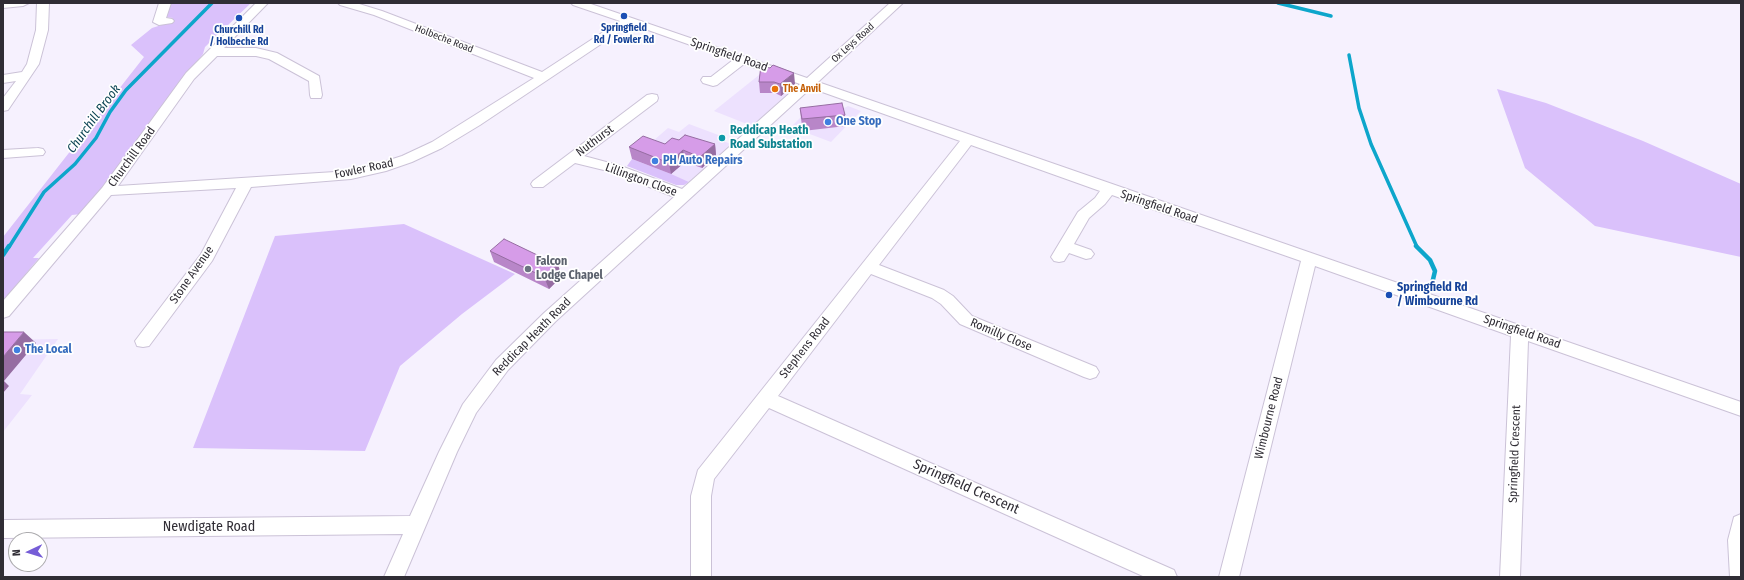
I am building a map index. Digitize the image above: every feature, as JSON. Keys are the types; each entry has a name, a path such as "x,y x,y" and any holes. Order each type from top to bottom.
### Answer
{"street":[{"path":"3,5 23,3"},
{"path":"3,107 27,75 33,64 42,30 43,3"},
{"path":"165,3 165,9 159,22 168,21"},
{"name":"Churchill Road","path":"3,312 107,191 190,76 262,3"},
{"name":"Holbeche Road","path":"344,3 378,13 543,77"},
{"name":"Springfield Road","path":"577,3 742,59 968,140 1741,409"},
{"name":"Ox Leys Road","path":"809,83 897,3"},
{"name":"Fowler Road","path":"107,191 351,175 381,168 407,159 437,145 475,122 628,21"},
{"path":"213,52 256,52 273,56 315,79 316,95"},
{"path":"707,80 714,82 742,59"},
{"path":"3,79 27,75"},
{"name":"Reddicap Heath Road","path":"394,577 469,409 502,365 531,336 809,83"},
{"name":"Nuthurst","path":"538,184 652,98"},
{"name":"Stephens Road","path":"701,577 700,496 705,476 968,140"},
{"path":"3,154 38,152"},
{"name":"Lillington Close","path":"573,157 586,162 616,169 685,196"},
{"name":"Stone Avenue","path":"143,342 207,257 246,183"},
{"path":"1086,254 1062,251 1084,215 1100,201 1108,189"},
{"name":"Wimbourne Road","path":"1229,577 1309,259"},
{"name":"Romilly Close","path":"868,266 938,294 947,300 966,320 1071,370 1090,372"},
{"name":"Springfield Crescent","path":"1510,577 1520,331"},
{"name":"Springfield Crescent","path":"765,398 1167,577"},
{"path":"1740,577 1738,540 1741,523"},
{"name":"Newdigate Road","path":"3,529 416,525"}],"shaded area":[{"path":"169,3 251,3 205,47 203,54 124,160 81,214 72,215 33,258 39,258 3,301 3,237 144,57 131,45 152,28 171,22 173,18 165,17"},
{"path":"764,71 797,85 752,126 714,111"},
{"path":"1497,89 1546,103 1643,141 1741,184 1741,257 1595,226 1525,168"},
{"path":"848,106 861,111 831,142 791,127 802,116 842,109"},
{"path":"689,124 721,136 718,139 731,144 689,182 632,159 668,128 679,132"},
{"path":"632,159 689,182 684,185 676,185 627,166"},
{"path":"404,224 515,274 462,314 400,366 365,451 193,448 275,236"},
{"path":"58,339 20,394 32,395 3,432 3,340"}],"building":[{"path":"761,65 770,68 773,65 794,73 780,84 774,82 759,82"},
{"path":"842,103 845,115 802,119 800,108"},
{"path":"685,135 715,144 700,157 683,150 669,163 629,147 643,136 665,144 672,138 679,140"},
{"path":"504,239 558,265 544,277 490,251"},
{"path":"3,332 24,332 3,357"}],"waterway":[{"name":"Churchill Brook","path":"9,247 44,192 75,164 96,138 110,112 126,90 212,3"},
{"path":"1278,3 1331,16"},
{"path":"1349,55 1359,108 1371,144 1417,247"},
{"name":"Churchill Brook","path":"3,255 9,246"},
{"path":"1417,247 1430,260 1435,271 1431,288"}],"place":[{"name":"Springfield Rd / Fowler Rd","path":"624,16"},
{"name":"Churchill Rd / Holbeche Rd","path":"239,18"},
{"name":"The Anvil","path":"775,89"},
{"name":"One Stop","path":"828,122"},
{"name":"Reddicap Heath Road Substation","path":"722,138"},
{"name":"PH Auto Repairs","path":"655,161"},
{"name":"Falcon Lodge Chapel","path":"528,269"},
{"name":"Springfield Rd / Wimbourne Rd","path":"1389,295"},
{"name":"The Local","path":"17,350"}]}
